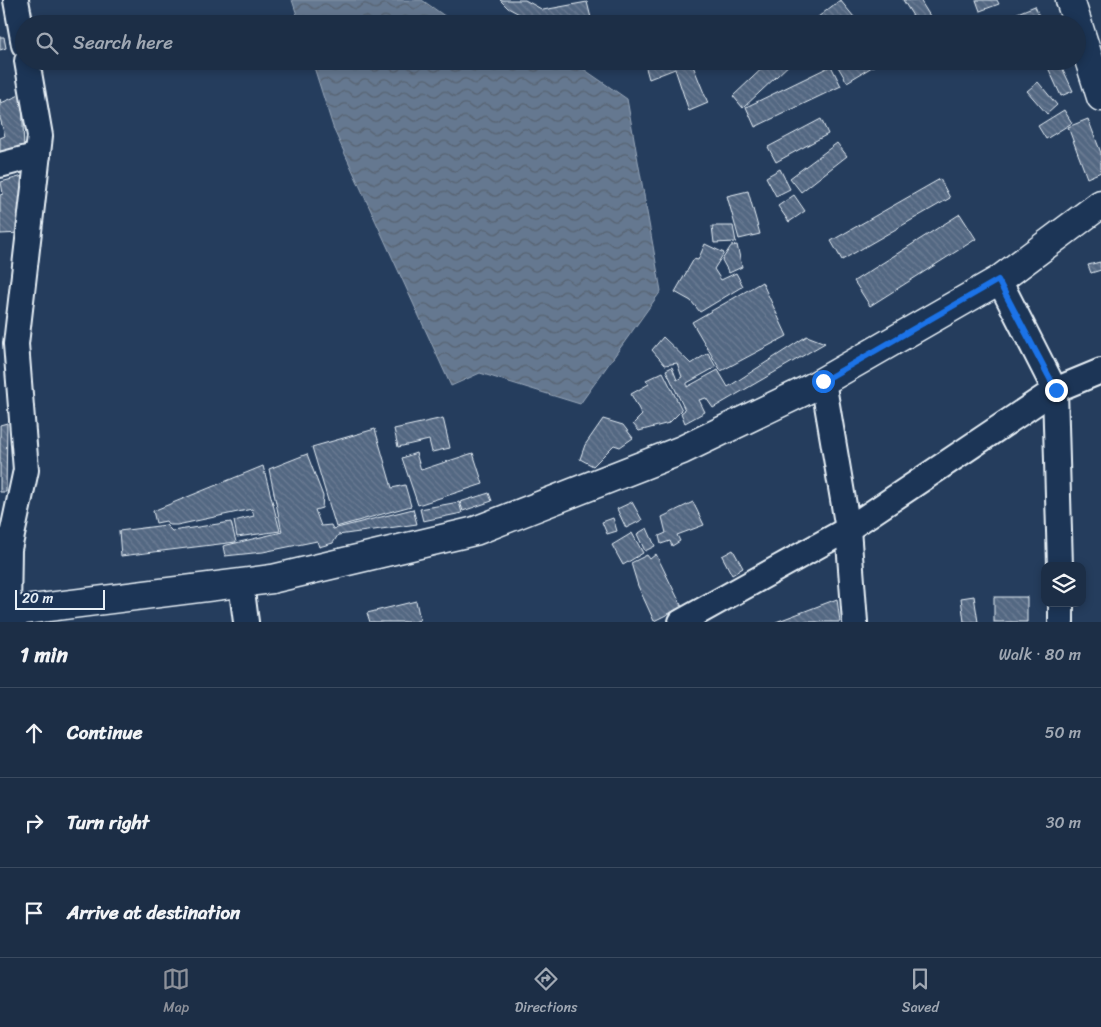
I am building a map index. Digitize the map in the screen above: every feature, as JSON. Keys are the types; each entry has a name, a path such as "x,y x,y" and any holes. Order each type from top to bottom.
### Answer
{"main road":[{"path":"1086,45 1101,97"},
{"path":"4,612 272,579 475,530 682,450 823,381 998,280 1101,204"}],"street":[{"path":"16,0 19,15"},
{"path":"4,612 9,549 26,470 16,344 40,136 29,70"},
{"path":"0,165 38,155"},
{"path":"998,280 1056,390 1060,562"},
{"path":"681,622 848,528 1056,390 1101,371"},
{"path":"823,381 848,528 856,622"},
{"path":"241,583 246,622"},
{"path":"1061,607 1061,622"}],"water":[{"path":"292,0 422,0 443,15 297,15"},
{"path":"315,70 585,70 627,99 661,291 580,404 480,373 451,386 334,130"}],"building":[{"path":"500,0 525,0 543,10 587,2 590,15 521,15 508,8"},
{"path":"840,0 852,15 821,15"},
{"path":"903,0 920,0 929,15 912,15"},
{"path":"976,0 997,0 999,4 980,11"},
{"path":"1035,6 1038,15 1012,15"},
{"path":"0,37 4,37 6,48 0,50"},
{"path":"646,70 672,70 649,79"},
{"path":"675,70 695,70 708,103 689,111"},
{"path":"760,70 783,70 743,108 733,96"},
{"path":"823,70 833,70 841,86 755,127 746,107"},
{"path":"840,70 867,70 847,82"},
{"path":"1049,70 1063,70 1073,91 1061,96"},
{"path":"1038,82 1057,105 1047,114 1027,91"},
{"path":"22,94 24,151 0,155 0,138 5,136 0,118 0,99 1,103"},
{"path":"1064,110 1072,123 1046,139 1038,126"},
{"path":"821,119 828,134 776,162 768,147"},
{"path":"1088,119 1101,153 1101,172 1087,178 1068,127"},
{"path":"837,143 847,156 801,192 790,178"},
{"path":"780,169 790,189 776,196 766,177"},
{"path":"23,176 22,233 0,234 0,195 3,194 1,182"},
{"path":"940,179 950,198 842,260 831,241"},
{"path":"748,191 760,234 739,239 727,196"},
{"path":"794,195 805,211 789,222 778,206"},
{"path":"960,214 976,239 870,306 854,281"},
{"path":"712,226 733,226 736,242 714,243"},
{"path":"705,244 724,253 714,269 721,280 736,273 743,286 700,312 691,301 675,292 694,259 698,260"},
{"path":"737,245 742,267 729,273 722,260 731,246"},
{"path":"1100,262 1101,270 1091,273 1088,265"},
{"path":"762,282 787,336 721,371 692,322"},
{"path":"807,336 825,343 713,408 706,398 699,400 705,412 685,423 681,413 685,410 666,370 672,367 677,380 682,377 677,363 665,365 652,350 663,337 691,364 708,353 716,367 687,383 687,387 718,370 728,387"},
{"path":"663,372 682,410 669,423 639,431 633,424 642,415 631,394 649,384 646,380"},
{"path":"443,418 450,448 432,452 429,440 398,447 394,429"},
{"path":"603,419 623,425 633,438 620,447 614,445 593,466 580,459 585,445"},
{"path":"7,423 6,492 0,492 0,425"},
{"path":"375,429 392,488 405,485 411,506 336,527 312,447"},
{"path":"416,453 421,470 473,453 483,484 418,505 402,458"},
{"path":"307,454 323,496 322,508 315,510 321,526 331,525 333,529 413,509 417,524 338,535 333,543 319,547 317,541 263,552 225,556 223,546 282,532 269,469"},
{"path":"263,466 280,531 237,537 234,521 254,516 252,509 177,525 169,525 166,521 156,523 153,511"},
{"path":"489,493 492,501 463,511 460,502"},
{"path":"459,502 462,513 423,521 420,509"},
{"path":"632,502 642,520 626,528 617,509"},
{"path":"693,502 704,525 677,535 680,541 672,546 670,541 661,544 659,536 666,533 662,517"},
{"path":"613,518 617,531 607,534 602,522"},
{"path":"231,522 236,542 121,556 119,531 166,525 172,531"},
{"path":"647,528 655,546 645,551 637,534"},
{"path":"632,533 643,553 623,565 612,545"},
{"path":"733,550 743,568 732,575 722,556"},
{"path":"656,554 682,607 654,621 638,586 631,563 647,555 650,559"},
{"path":"974,596 978,622 964,622 961,598"},
{"path":"994,597 1027,597 1027,622 994,622"},
{"path":"837,599 840,622 776,622"},
{"path":"416,601 420,620 414,622 370,622 367,613"}],"route":[{"path":"823,381 998,280 1056,390"}]}
